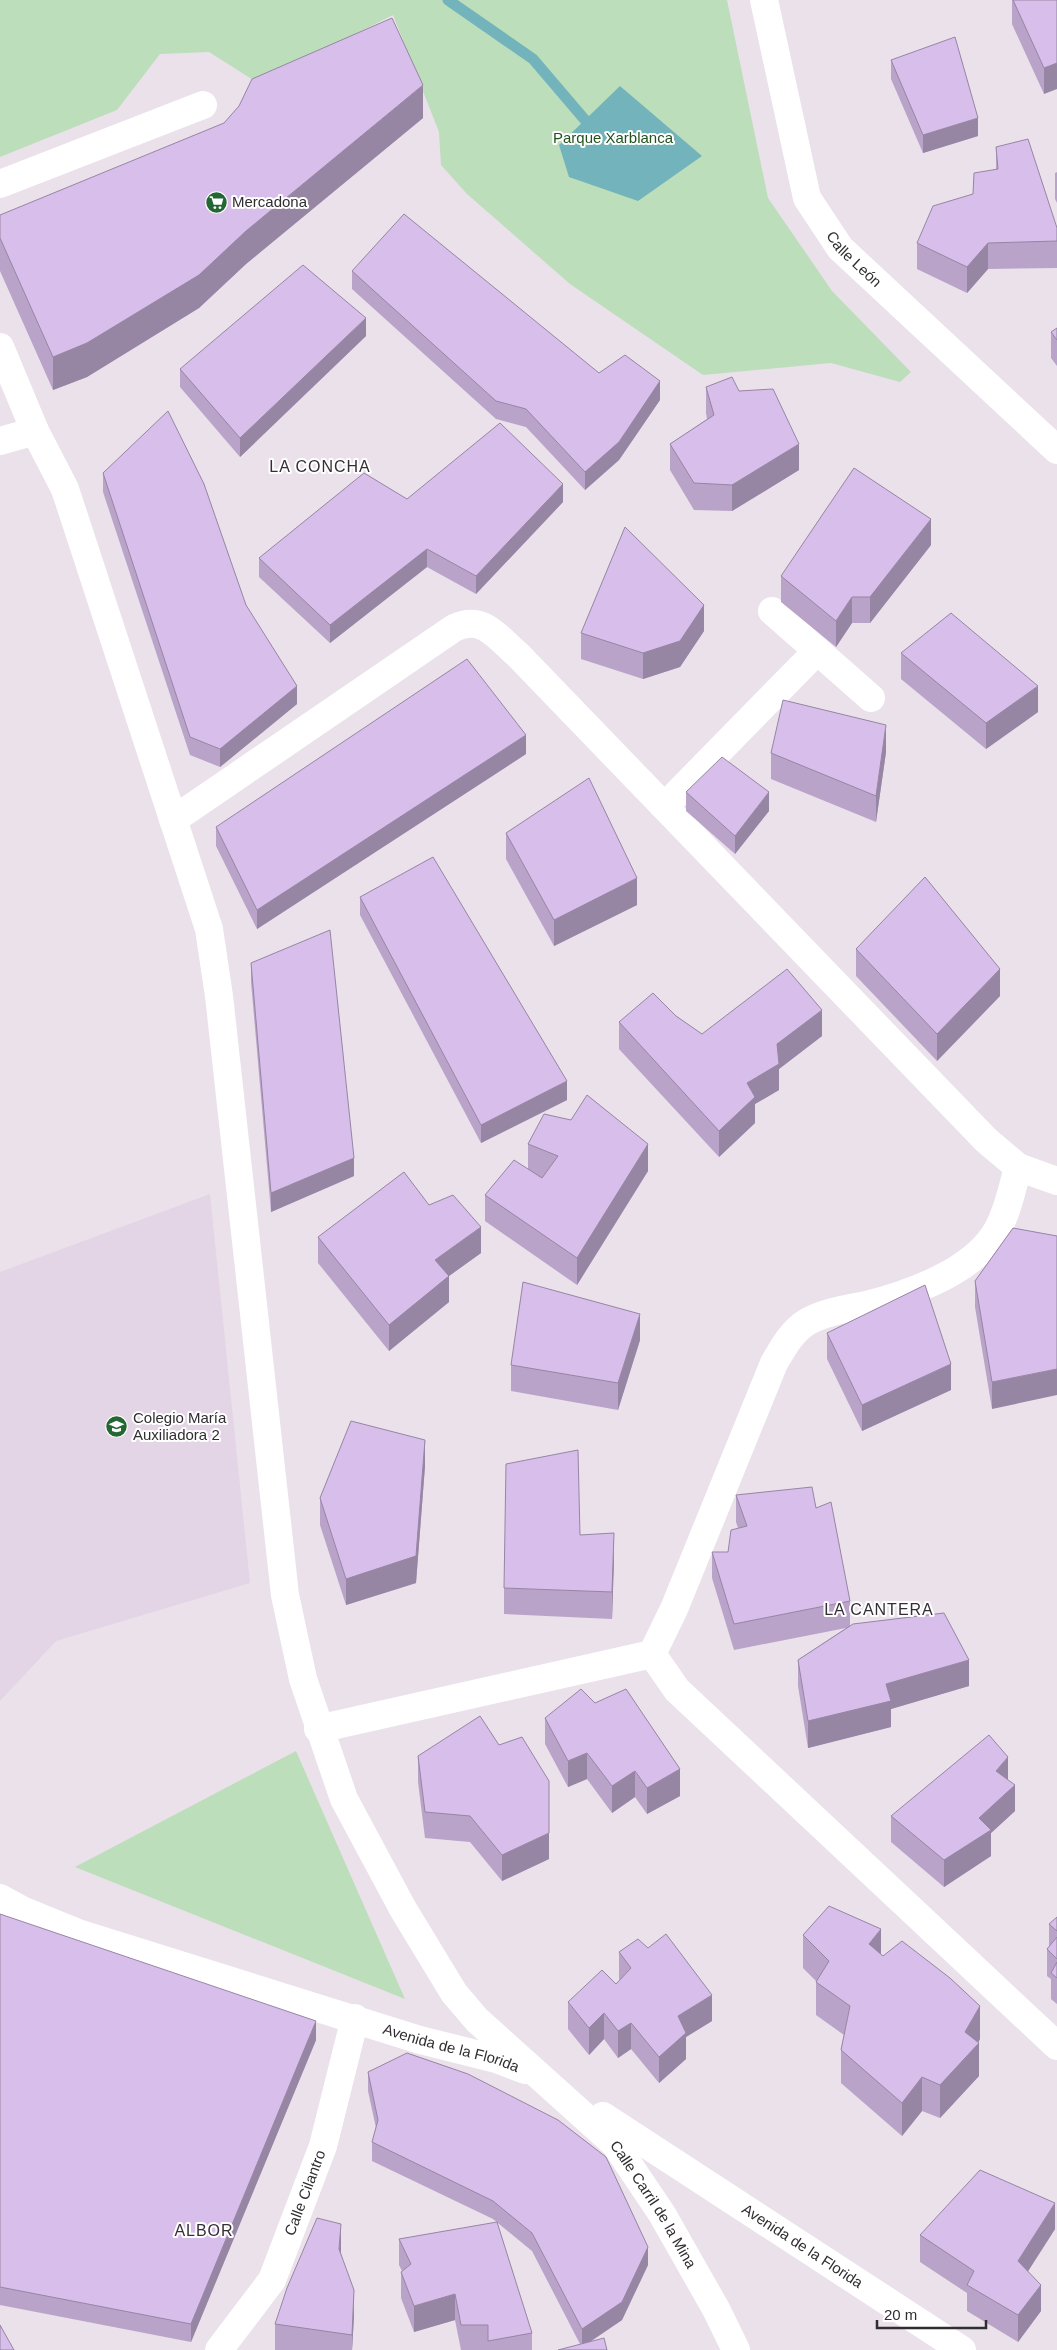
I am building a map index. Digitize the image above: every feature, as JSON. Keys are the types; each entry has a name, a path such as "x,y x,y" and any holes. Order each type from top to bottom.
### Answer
{"street":[{"name":"Calle León","path":"764,0 807,198 840,248 1057,450"},
{"path":"0,184 203,105"},
{"path":"0,347 35,431 65,489 209,929 220,1005 285,1595 301,1670 318,1729 348,1807 403,1909 454,1992 477,2020 544,2078"},
{"path":"0,441 35,431"},
{"path":"772,612 871,698"},
{"path":"173,820 454,628 466,622 477,622 487,628 518,655 666,806 986,1140 1018,1167 1057,1181"},
{"path":"666,806 817,651"},
{"path":"652,1654 674,1609 774,1363 788,1339 806,1322 832,1312 899,1295 962,1268 990,1241 1007,1206 1018,1167"},
{"path":"318,1729 652,1654"},
{"path":"652,1654 677,1690 1057,2046"},
{"name":"Avenida de la Florida","path":"0,1898 24,1911 78,1933 355,2018 420,2040 496,2059 544,2078 962,2350"},
{"name":"Calle Cilantro","path":"219,2350 272,2280 323,2146 355,2018"},
{"name":"Calle Carril de la Mina","path":"544,2078 615,2144 662,2214 716,2309 736,2350"}],"shaded area":[{"name":"Colegio María Auxiliadora 2","path":"210,1194 250,1583 56,1641 0,1701 0,1272"}],"green space":[{"name":"Parque Xarblanca","path":"0,0 727,0 768,198 832,291 911,372 900,382 831,363 703,375 570,284 467,194 441,165 439,132 393,15 258,83 209,52 160,54 117,110 0,157"},
{"path":"296,1751 405,1999 75,1867"}],"water":[{"path":"620,86 702,156 638,201 569,177 559,145"}],"building":[{"path":"1013,0 1057,0 1057,63 1044,68"},
{"name":"Mercadona","path":"392,18 423,85 246,231 199,275 87,343 53,357 0,238 0,215 224,123 239,106 252,79"},
{"path":"955,37 978,118 923,135 891,60"},
{"path":"1028,139 1057,228 1057,241 988,243 967,267 917,243 933,206 973,194 974,173 998,169 996,147"},
{"path":"404,214 599,373 625,355 660,381 619,442 585,472 526,409 496,401 352,271"},
{"path":"303,265 366,318 240,438 180,369"},
{"path":"1057,328 1057,340 1051,332"},
{"path":"732,377 739,391 773,389 799,444 732,485 694,483 670,444 714,415 706,387"},
{"path":"168,411 204,484 246,605 297,686 220,749 190,737 103,473"},
{"path":"500,423 563,484 476,576 427,549 330,625 259,558 364,473 407,499"},
{"path":"854,468 931,519 870,597 852,597 836,621 781,576"},
{"path":"625,527 704,605 680,641 643,653 581,633"},
{"path":"951,613 1038,686 986,723 901,653"},
{"path":"467,659 526,735 257,910 216,827"},
{"path":"783,700 886,725 876,796 771,753"},
{"path":"722,757 769,792 735,836 686,792"},
{"path":"589,778 637,878 554,920 506,833"},
{"path":"433,857 567,1081 481,1125 360,897"},
{"path":"925,877 1000,969 937,1034 856,949"},
{"path":"330,930 354,1158 271,1193 251,963"},
{"path":"787,969 822,1010 777,1044 779,1064 747,1083 755,1097 719,1131 619,1022 653,993 676,1016 702,1034"},
{"path":"587,1095 648,1144 577,1258 485,1195 514,1160 542,1178 558,1156 528,1144 544,1114 571,1120"},
{"path":"404,1172 429,1205 453,1195 481,1227 435,1260 449,1276 389,1325 318,1237"},
{"path":"1013,1228 1057,1236 1057,1369 992,1382 975,1281"},
{"path":"523,1282 640,1314 618,1383 511,1365"},
{"path":"925,1285 951,1364 862,1405 827,1333"},
{"path":"351,1421 425,1440 416,1556 346,1579 320,1498"},
{"path":"578,1450 580,1535 614,1533 612,1592 504,1588 506,1464"},
{"path":"812,1487 816,1508 831,1502 850,1601 734,1624 712,1552 728,1552 731,1530 747,1526 736,1495"},
{"path":"944,1613 969,1660 886,1684 891,1701 808,1721 798,1660 853,1624"},
{"path":"581,1689 595,1703 626,1689 680,1769 647,1788 635,1771 612,1786 587,1753 568,1761 545,1718"},
{"path":"480,1716 499,1745 522,1737 549,1781 549,1833 502,1855 470,1816 425,1812 418,1756"},
{"path":"989,1735 1008,1757 996,1771 1015,1785 979,1818 991,1830 944,1860 891,1816"},
{"path":"829,1906 881,1929 869,1944 883,1956 902,1941 950,1978 980,2006 965,2032 979,2043 940,2085 922,2077 902,2103 841,2050 850,2006 816,1982 829,1961 803,1935"},
{"path":"0,1914 316,2021 191,2324 0,2287"},
{"path":"1057,1917 1057,1931 1049,1924"},
{"path":"666,1934 712,1995 678,2016 686,2033 659,2057 631,2023 618,2031 604,2013 589,2028 568,2002 602,1970 616,1984 631,1968 619,1952 638,1939 648,1948"},
{"path":"1057,1937 1057,1959 1047,1949"},
{"path":"1057,1962 1057,1978 1051,1973"},
{"path":"407,2053 468,2074 558,2120 606,2157 648,2247 622,2302 582,2329 532,2233 493,2201 372,2142 378,2120 368,2072"},
{"path":"980,2170 1055,2203 1018,2261 1041,2285 1018,2315 967,2285 974,2271 920,2235"},
{"path":"317,2218 341,2224 339,2249 354,2290 352,2335 275,2324 287,2288"},
{"path":"497,2222 532,2333 488,2341 488,2325 461,2325 455,2294 414,2306 401,2272 411,2264 399,2239"},
{"path":"0,2325 14,2350 0,2350"},
{"path":"604,2338 607,2350 558,2350"}],"waterway":[{"path":"448,0 533,59 585,120"}],"place":[{"name":"Mercadona","path":"216,202"},
{"name":"Colegio María Auxiliadora 2","path":"117,1427"}],"district":[{"name":"LA CONCHA","path":"320,466"},
{"name":"LA CANTERA","path":"879,1609"},
{"name":"ALBOR","path":"204,2230"}]}
